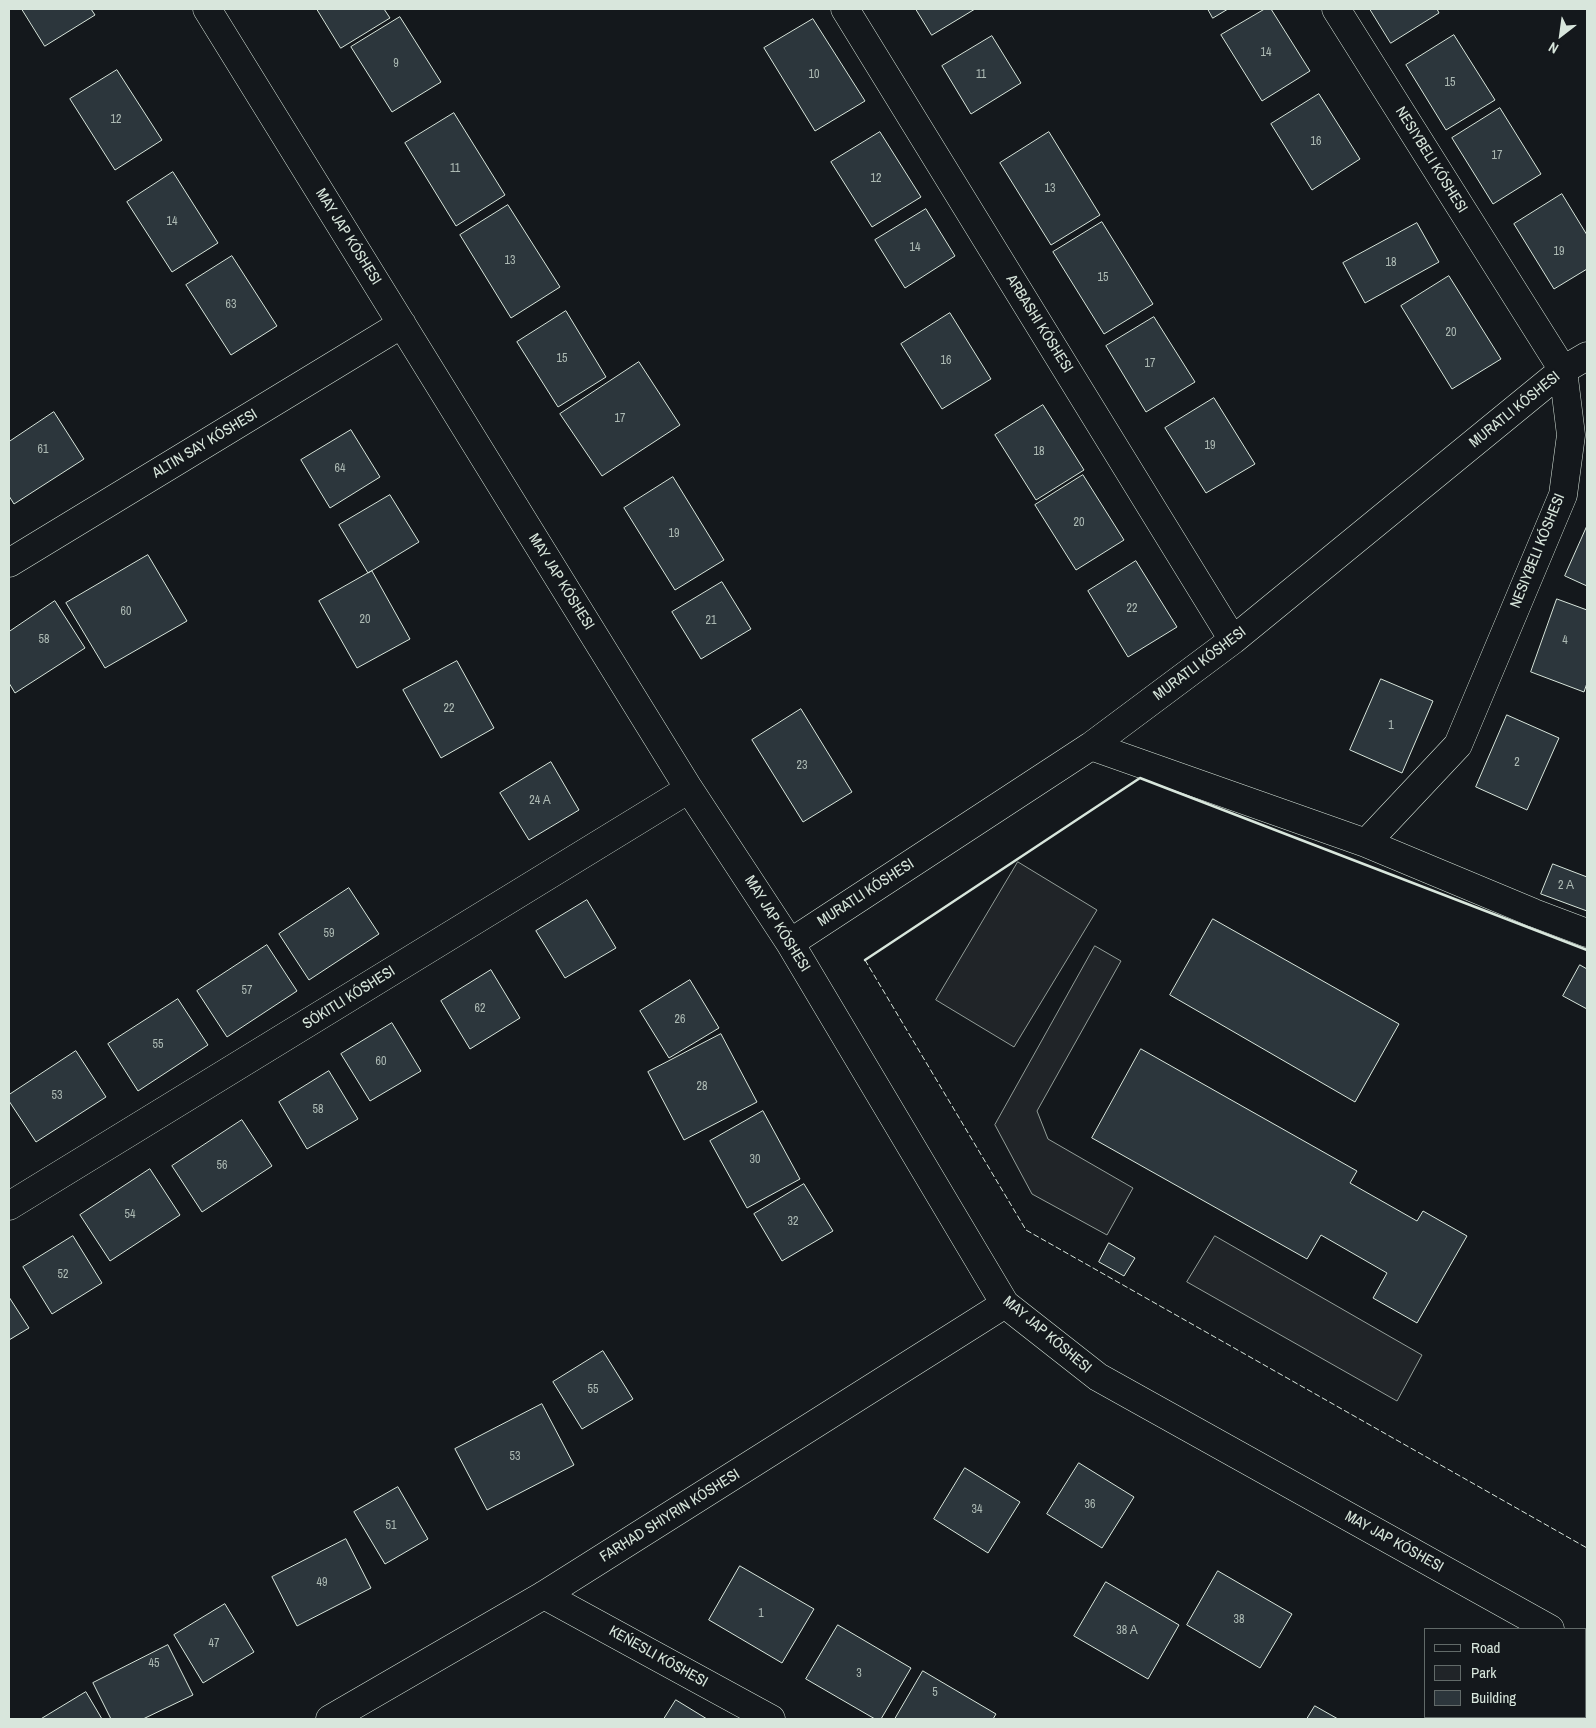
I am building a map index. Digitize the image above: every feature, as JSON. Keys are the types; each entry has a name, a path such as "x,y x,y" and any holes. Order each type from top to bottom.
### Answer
{"street":[{"name":"MAY JAP KÓSHESI","path":"208,9 689,789 790,943 1005,1304 1098,1377 1548,1628"},
{"path":"845,9 1233,640"},
{"name":"NESIYBELI KÓSHESI","path":"1336,9 1563,370 1571,435 1563,495 1458,745 1366,843"},
{"path":"9,563 402,324"},
{"path":"790,943 1091,746 1233,640 1563,370 1587,356"},
{"path":"1091,746 1366,843 1587,933"},
{"name":"SÓKITLI KÓSHESI","path":"9,1206 689,789"},
{"name":"FARHAD SHIYRIN KÓSHESI","path":"330,1719 544,1595 1005,1304"},
{"name":"KEŃESLI KÓSHESI","path":"544,1595 772,1719"}],"green space":[{"path":"1018,862 1097,910 1014,1047 936,1000"},
{"path":"1095,946 1121,961 1037,1111 1048,1139 1133,1188 1107,1235 1032,1194 995,1125"},
{"path":"1215,1236 1422,1355 1397,1401 1187,1282"}],"building":[{"path":"22,9 91,9 95,15 45,46"},
{"path":"317,9 384,9 390,18 341,48"},
{"path":"916,9 975,9 932,35"},
{"path":"1208,9 1228,9 1213,18"},
{"path":"1265,9 1271,9 1310,71 1262,101 1221,35"},
{"path":"1370,9 1437,9 1439,13 1391,43"},
{"path":"400,17 441,82 392,112 351,47"},
{"path":"813,19 865,101 815,131 764,48"},
{"path":"1454,35 1495,100 1446,130 1406,65"},
{"path":"992,36 1021,83 971,114 942,66"},
{"path":"117,70 162,140 115,170 70,99"},
{"path":"1319,94 1360,159 1312,190 1271,124"},
{"path":"1500,108 1541,174 1493,204 1452,138"},
{"path":"454,113 505,195 456,226 405,143"},
{"path":"880,132 921,197 872,227 831,162"},
{"path":"1049,132 1100,215 1051,245 1000,163"},
{"path":"173,172 218,243 172,272 127,202"},
{"path":"1562,194 1587,235 1587,269 1554,289 1514,224"},
{"path":"508,205 560,287 511,318 460,235"},
{"path":"926,209 955,256 905,288 875,240"},
{"path":"1102,222 1153,304 1104,334 1053,252"},
{"path":"1417,223 1439,262 1365,303 1343,263"},
{"path":"232,256 277,326 231,355 186,285"},
{"path":"1449,276 1501,359 1452,389 1401,306"},
{"path":"566,311 606,377 558,407 517,342"},
{"path":"950,313 991,379 942,409 901,344"},
{"path":"1154,317 1195,382 1146,412 1106,346"},
{"path":"639,362 680,425 602,476 560,414"},
{"path":"1214,398 1255,464 1206,493 1165,428"},
{"path":"1043,405 1084,470 1036,500 995,435"},
{"path":"54,412 84,459 14,504 9,496 9,442"},
{"path":"351,430 380,477 330,508 301,460"},
{"path":"1083,475 1124,540 1076,570 1035,505"},
{"path":"673,477 724,560 675,590 624,508"},
{"path":"390,495 419,542 368,573 339,525"},
{"path":"1587,526 1587,586 1565,576"},
{"path":"148,555 187,621 105,668 66,603"},
{"path":"1136,561 1177,627 1128,657 1088,591"},
{"path":"372,571 410,639 357,668 319,601"},
{"path":"722,582 751,629 701,659 672,612"},
{"path":"1557,599 1587,610 1587,683 1584,692 1531,672"},
{"path":"55,601 85,648 15,693 9,683 9,632"},
{"path":"457,661 494,728 441,758 403,690"},
{"path":"1381,679 1433,701 1402,773 1350,750"},
{"path":"801,709 852,792 803,822 752,740"},
{"path":"1507,715 1559,738 1527,810 1476,787"},
{"path":"551,762 579,810 529,840 500,793"},
{"path":"1553,864 1587,877 1587,911 1541,894"},
{"path":"349,888 379,934 309,980 279,934"},
{"path":"587,900 616,948 565,978 536,931"},
{"path":"1213,919 1399,1024 1355,1102 1170,995"},
{"path":"267,945 297,991 227,1037 197,991"},
{"path":"1580,965 1587,969 1587,1009 1563,996"},
{"path":"491,970 520,1018 470,1049 441,1001"},
{"path":"690,980 719,1028 669,1058 640,1011"},
{"path":"178,999 208,1045 138,1091 108,1044"},
{"path":"392,1023 421,1071 370,1101 341,1054"},
{"path":"721,1034 757,1102 684,1140 648,1072"},
{"path":"1141,1049 1357,1171 1350,1183 1417,1221 1423,1211 1467,1236 1417,1323 1373,1298 1387,1273 1321,1235 1307,1259 1092,1138"},
{"path":"76,1051 106,1097 36,1142 9,1101 9,1095"},
{"path":"329,1071 358,1119 307,1149 279,1102"},
{"path":"763,1111 800,1179 747,1208 710,1141"},
{"path":"242,1120 272,1166 202,1212 172,1166"},
{"path":"150,1169 180,1215 110,1261 80,1215"},
{"path":"804,1184 833,1231 782,1261 754,1214"},
{"path":"73,1236 102,1283 52,1314 23,1267"},
{"path":"1109,1243 1135,1258 1124,1276 1099,1262"},
{"path":"9,1297 29,1328 9,1340"},
{"path":"603,1351 633,1399 582,1429 553,1382"},
{"path":"542,1404 574,1465 487,1510 455,1449"},
{"path":"1079,1463 1134,1497 1102,1548 1047,1514"},
{"path":"965,1468 1020,1502 988,1553 934,1519"},
{"path":"398,1487 428,1539 385,1564 354,1512"},
{"path":"346,1539 371,1588 297,1626 272,1577"},
{"path":"740,1566 814,1609 782,1663 709,1620"},
{"path":"1218,1571 1292,1614 1260,1668 1187,1625"},
{"path":"1106,1582 1179,1625 1148,1679 1074,1636"},
{"path":"225,1604 254,1652 203,1683 174,1635"},
{"path":"838,1625 911,1668 881,1719 875,1719 806,1679"},
{"path":"168,1645 193,1695 143,1719 111,1719 93,1683"},
{"path":"923,1671 996,1714 993,1719 895,1719"},
{"path":"86,1692 102,1719 41,1719"},
{"path":"676,1700 707,1719 664,1719"},
{"path":"1315,1706 1338,1719 1307,1719"}],"fence":[{"path":"865,960 1026,1230 1587,1548"}],"wall":[{"path":"865,960 1140,778 1587,950"}]}
